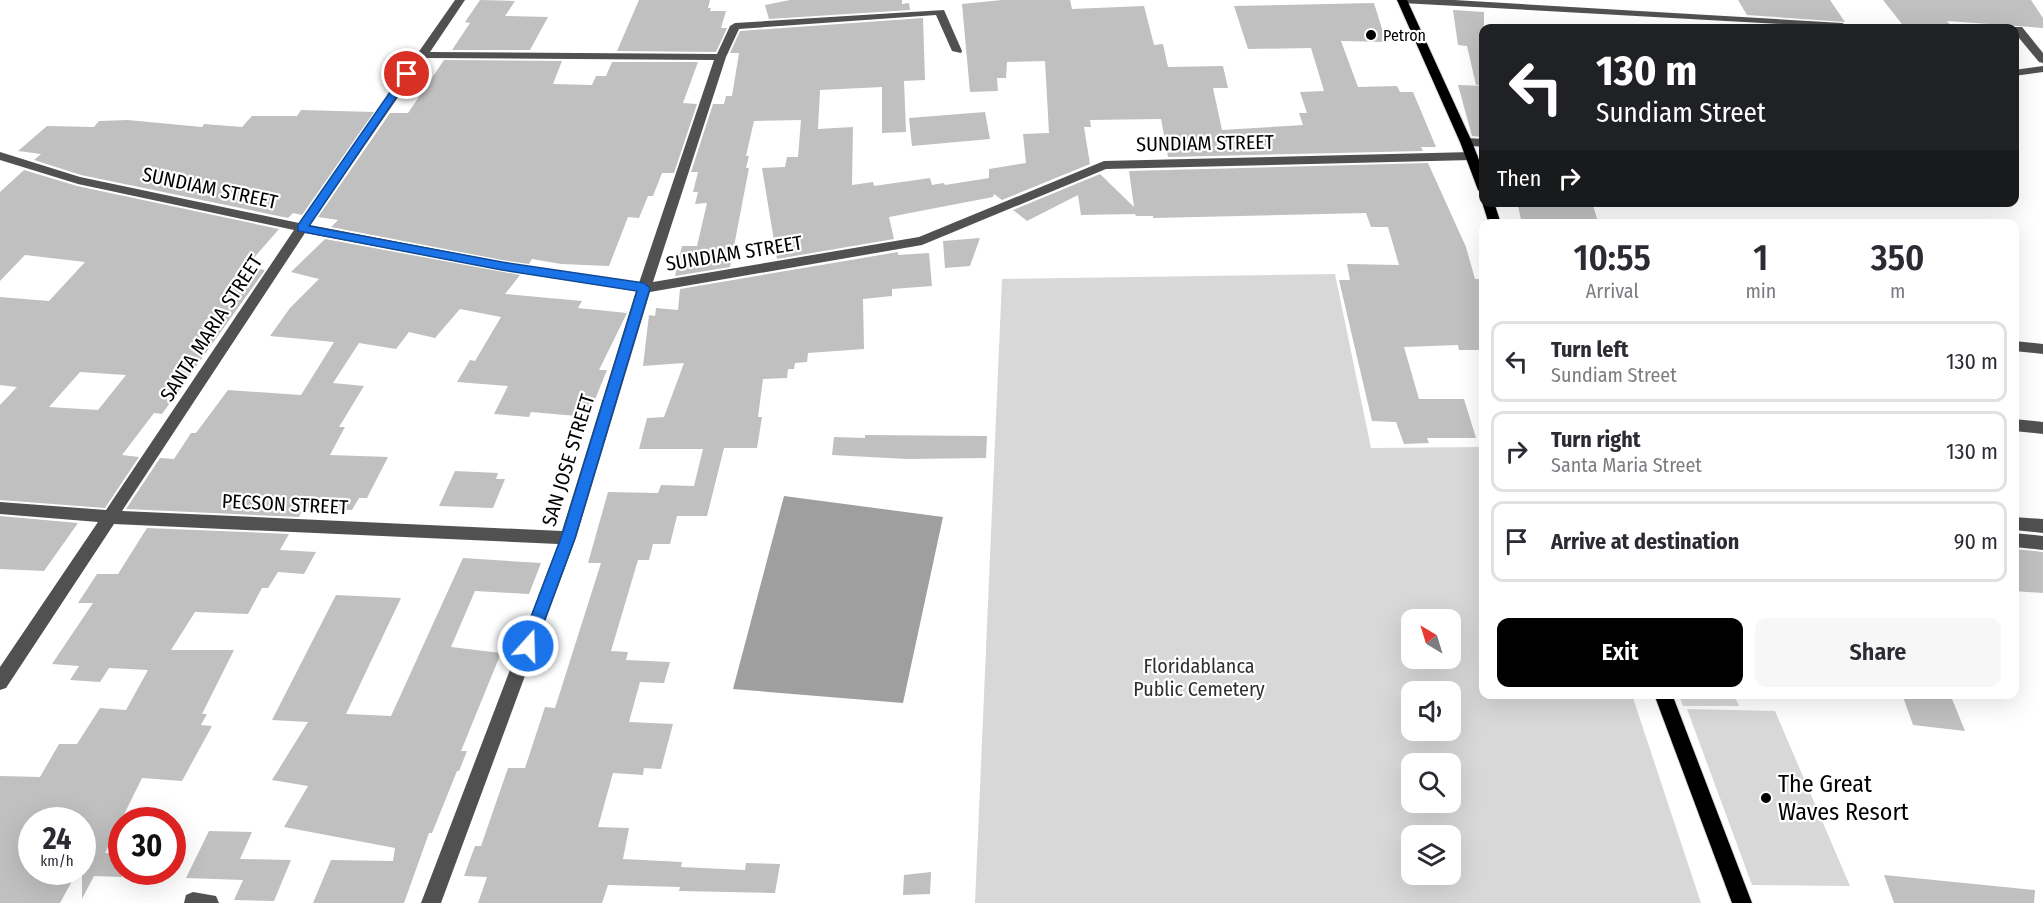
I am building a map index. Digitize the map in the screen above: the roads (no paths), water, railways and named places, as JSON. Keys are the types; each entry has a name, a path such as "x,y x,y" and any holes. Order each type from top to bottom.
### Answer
{"main road":[{"path":"1402,0 1479,176"},
{"path":"1665,699 1742,903"}],"street":[{"name":"SANTA MARIA STREET","path":"0,682 112,517 302,228 460,0"},
{"path":"1402,0 1808,24"},
{"name":"SAN JOSE STREET","path":"431,903 568,538 644,288 721,57 735,26 940,12 957,51"},
{"path":"2019,30 2043,60"},
{"path":"420,55 721,57"},
{"path":"2019,72 2043,69"},
{"path":"1466,142 1479,143"},
{"name":"SUNDIAM STREET","path":"5,157 78,180 302,228 502,266 644,288 922,241 1104,165 1472,156"},
{"path":"0,170 5,157"},
{"path":"2019,347 2043,349"},
{"path":"2019,426 2043,428"},
{"name":"PECSON STREET","path":"0,508 112,517 568,538"},
{"path":"2019,524 2043,526"},
{"path":"2019,541 2043,543"}],"place":[{"name":"Petron","path":"1371,35"},
{"name":"The Great Waves Resort","path":"1766,798"}],"park label":[{"name":"Floridablanca Public Cemetery","path":"1199,678"}]}
